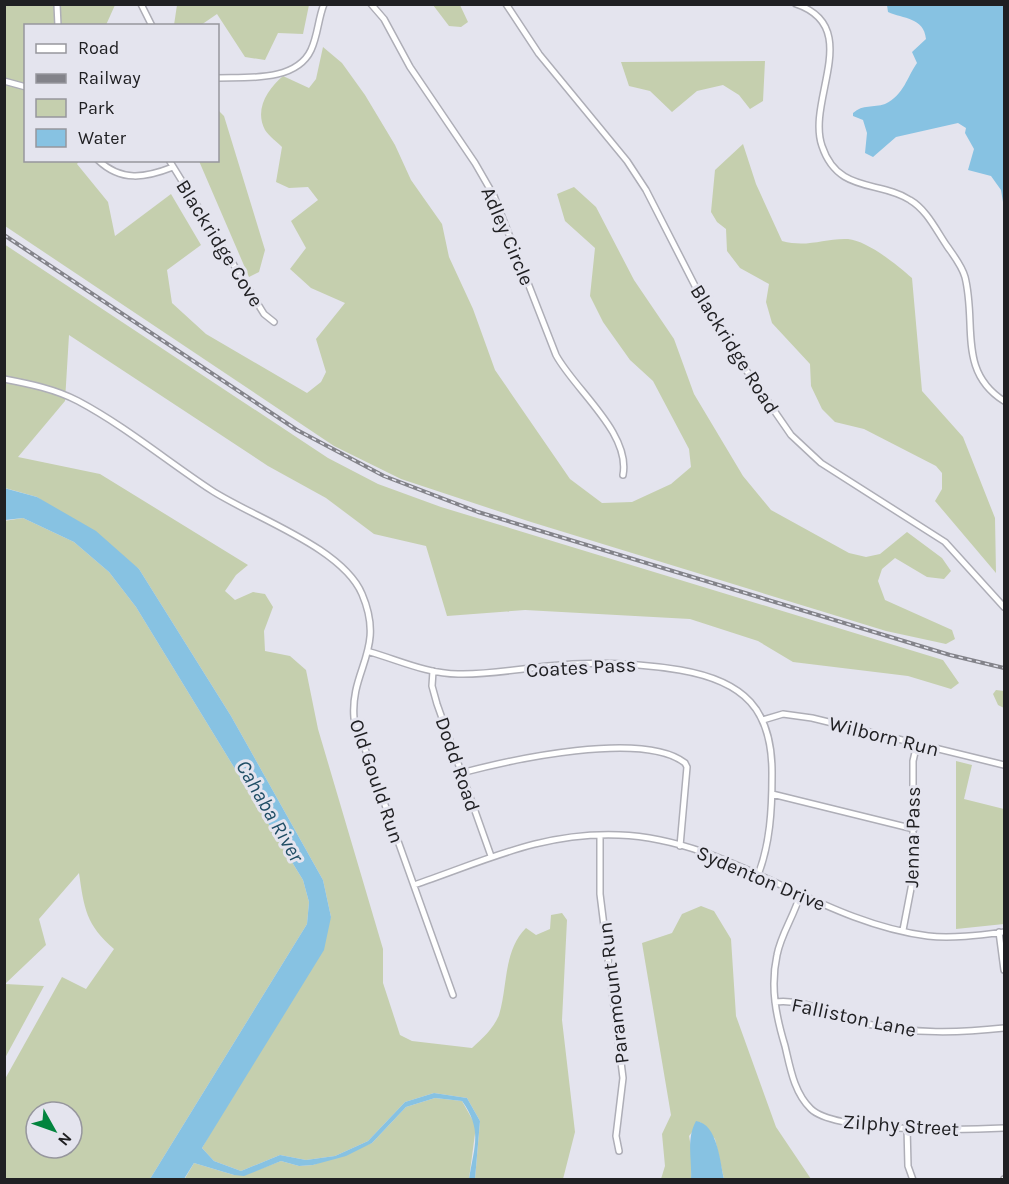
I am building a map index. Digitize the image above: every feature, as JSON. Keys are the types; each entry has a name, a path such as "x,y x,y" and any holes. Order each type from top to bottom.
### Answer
{"street":[{"path":"57,4 57,24"},
{"path":"141,4 151,24"},
{"path":"219,78 265,76 299,65 312,48 324,4"},
{"name":"Adley Circle","path":"371,4 384,19 410,68 475,163 494,196 553,348 567,374 609,426 623,462 623,475"},
{"name":"Blackridge Road","path":"506,4 539,54 627,161 646,190 715,325 784,426 821,462 945,542 1005,607"},
{"path":"796,4 821,20 831,44 819,117 820,137 826,156 849,180 905,196 927,216 964,275 973,357 979,377 988,389 1005,401"},
{"path":"4,81 24,86"},
{"path":"101,162 124,176 150,176 173,167"},
{"name":"Blackridge Cove","path":"170,162 264,314 274,322"},
{"name":"Old Gould Run","path":"4,379 51,389 79,401 214,492 313,547 350,574 362,593 370,622 370,651 356,692 354,718 453,995"},
{"name":"Coates Pass","path":"370,651 434,671 480,674 578,664 647,665 693,673 723,682 748,699 764,720 773,755 772,794 766,852 759,875"},
{"name":"Dodd Road","path":"434,671 432,686 492,856"},
{"name":"Wilborn Run","path":"764,720 783,714 798,716 1005,765"},
{"name":"Jenna Pass","path":"903,930 913,878 913,761 917,744"},
{"path":"461,773 521,758 585,750 626,749 674,757 685,763 687,767 680,846"},
{"path":"772,794 914,829"},
{"name":"Sydenton Drive","path":"414,885 529,844 600,835 636,836 680,846 727,861 800,895 903,930 929,936 1002,932"},
{"name":"Paramount Run","path":"600,835 600,894 623,1078 616,1136 619,1151"},
{"name":"Zilphy Street","path":"800,895 777,957 775,1002 798,1090 809,1108 833,1120 957,1131 1005,1128"},
{"path":"1002,932 1005,970"},
{"name":"Falliston Lane","path":"775,1002 801,1003 850,1020 906,1031 954,1033 1005,1028"},
{"path":"907,1127 908,1166 913,1179"}],"green space":[{"path":"177,4 309,5 303,34 278,33 265,60 245,57 217,14 202,24 174,24"},
{"path":"4,5 115,5 106,24 24,24 24,162 78,162 77,164 108,202 115,236 171,194 201,245 167,270 172,303 206,334 307,393 321,382 326,372 316,339 345,303 311,288 290,269 306,248 291,221 318,200 308,187 289,188 276,182 282,147 265,130 261,115 264,100 283,76 309,88 316,79 323,47 342,63 365,95 395,145 411,180 442,224 449,257 473,309 495,370 570,479 602,503 632,502 671,484 691,467 689,449 653,381 630,360 603,322 590,296 595,248 565,221 557,194 574,187 596,207 634,280 674,339 694,394 743,476 771,510 849,553 866,557 880,554 907,532 942,558 951,571 944,579 927,577 895,558 882,569 878,581 885,600 952,630 955,639 946,644 886,631 531,522 401,479 334,446 5,226"},
{"path":"433,5 460,5 468,22 461,27 449,26"},
{"path":"765,61 763,101 750,109 739,95 723,85 697,91 672,112 650,91 629,86 621,62"},
{"path":"219,111 224,116 265,250 259,272 249,277 199,162 219,162"},
{"path":"743,144 756,184 782,241 800,244 839,239 856,241 882,254 912,278 922,391 963,437 995,518 996,573 935,501 942,489 942,473 936,466 864,429 835,422 822,409 811,386 810,364 772,323 766,302 769,284 740,268 727,251 726,229 717,222 711,212 715,170"},
{"path":"4,244 328,458 378,484 441,507 943,660 959,683 951,689 908,676 793,662 758,641 690,619 525,610 447,616 426,546 374,534 326,498 268,466 69,335 65,401 18,457 100,474 248,565 236,575 225,591 235,600 253,592 265,594 273,607 264,631 265,651 290,656 306,670 318,729 383,949 383,983 400,1035 412,1041 472,1048 497,1020 502,1004 507,969 513,947 519,937 526,928 536,935 550,929 551,915 562,913 567,920 562,1020 575,1132 563,1179 475,1179 480,1121 467,1098 434,1093 405,1102 368,1141 335,1156 306,1160 280,1155 241,1171 214,1161 202,1148 331,917 323,880 231,716 139,569 37,497 5,488"},
{"path":"23,518 74,542 109,572 136,607 303,880 309,902 307,924 150,1179 5,1179 5,1079 62,977 86,989 114,949 92,924 85,906 79,873 39,919 46,945 5,984 44,986 5,1058 4,521"},
{"path":"996,690 1004,691 1004,708 998,705 993,694"},
{"path":"956,761 972,765 964,799 1004,809 1004,924 956,929"},
{"path":"701,906 714,911 731,939 736,1016 776,1127 811,1179 724,1179 715,1139 700,1122 689,1136 692,1153 691,1179 661,1179 665,1166 662,1134 671,1115 642,943 672,933 682,914"},
{"path":"435,1098 462,1101 476,1126 469,1179 184,1180 194,1163 234,1175 244,1175 281,1161 299,1166 313,1165 372,1143 406,1107"}],"water":[{"path":"887,5 1004,5 1004,208 1001,190 991,176 968,170 974,149 965,133 966,128 958,123 896,137 873,157 865,153 867,133 863,120 853,116 853,113 864,107 885,104 897,96 917,63 912,52 926,39 921,26 912,20 888,12"},
{"name":"Cahaba River","path":"4,488 37,497 96,531 139,569 231,716 323,880 331,917 324,950 202,1148 214,1161 241,1171 280,1155 306,1160 335,1156 368,1141 405,1102 434,1093 467,1098 480,1121 475,1179 469,1179 475,1148 475,1130 469,1111 462,1101 435,1098 406,1107 372,1143 346,1156 313,1165 299,1166 281,1161 244,1176 194,1163 184,1179 150,1179 307,924 309,902 303,880 136,607 109,572 74,542 23,518 5,520"},
{"path":"696,1121 709,1129 713,1136 724,1179 691,1179 690,1142"}],"railway":[{"path":"4,235 297,430 384,476 478,512 950,655 1004,668"}]}
